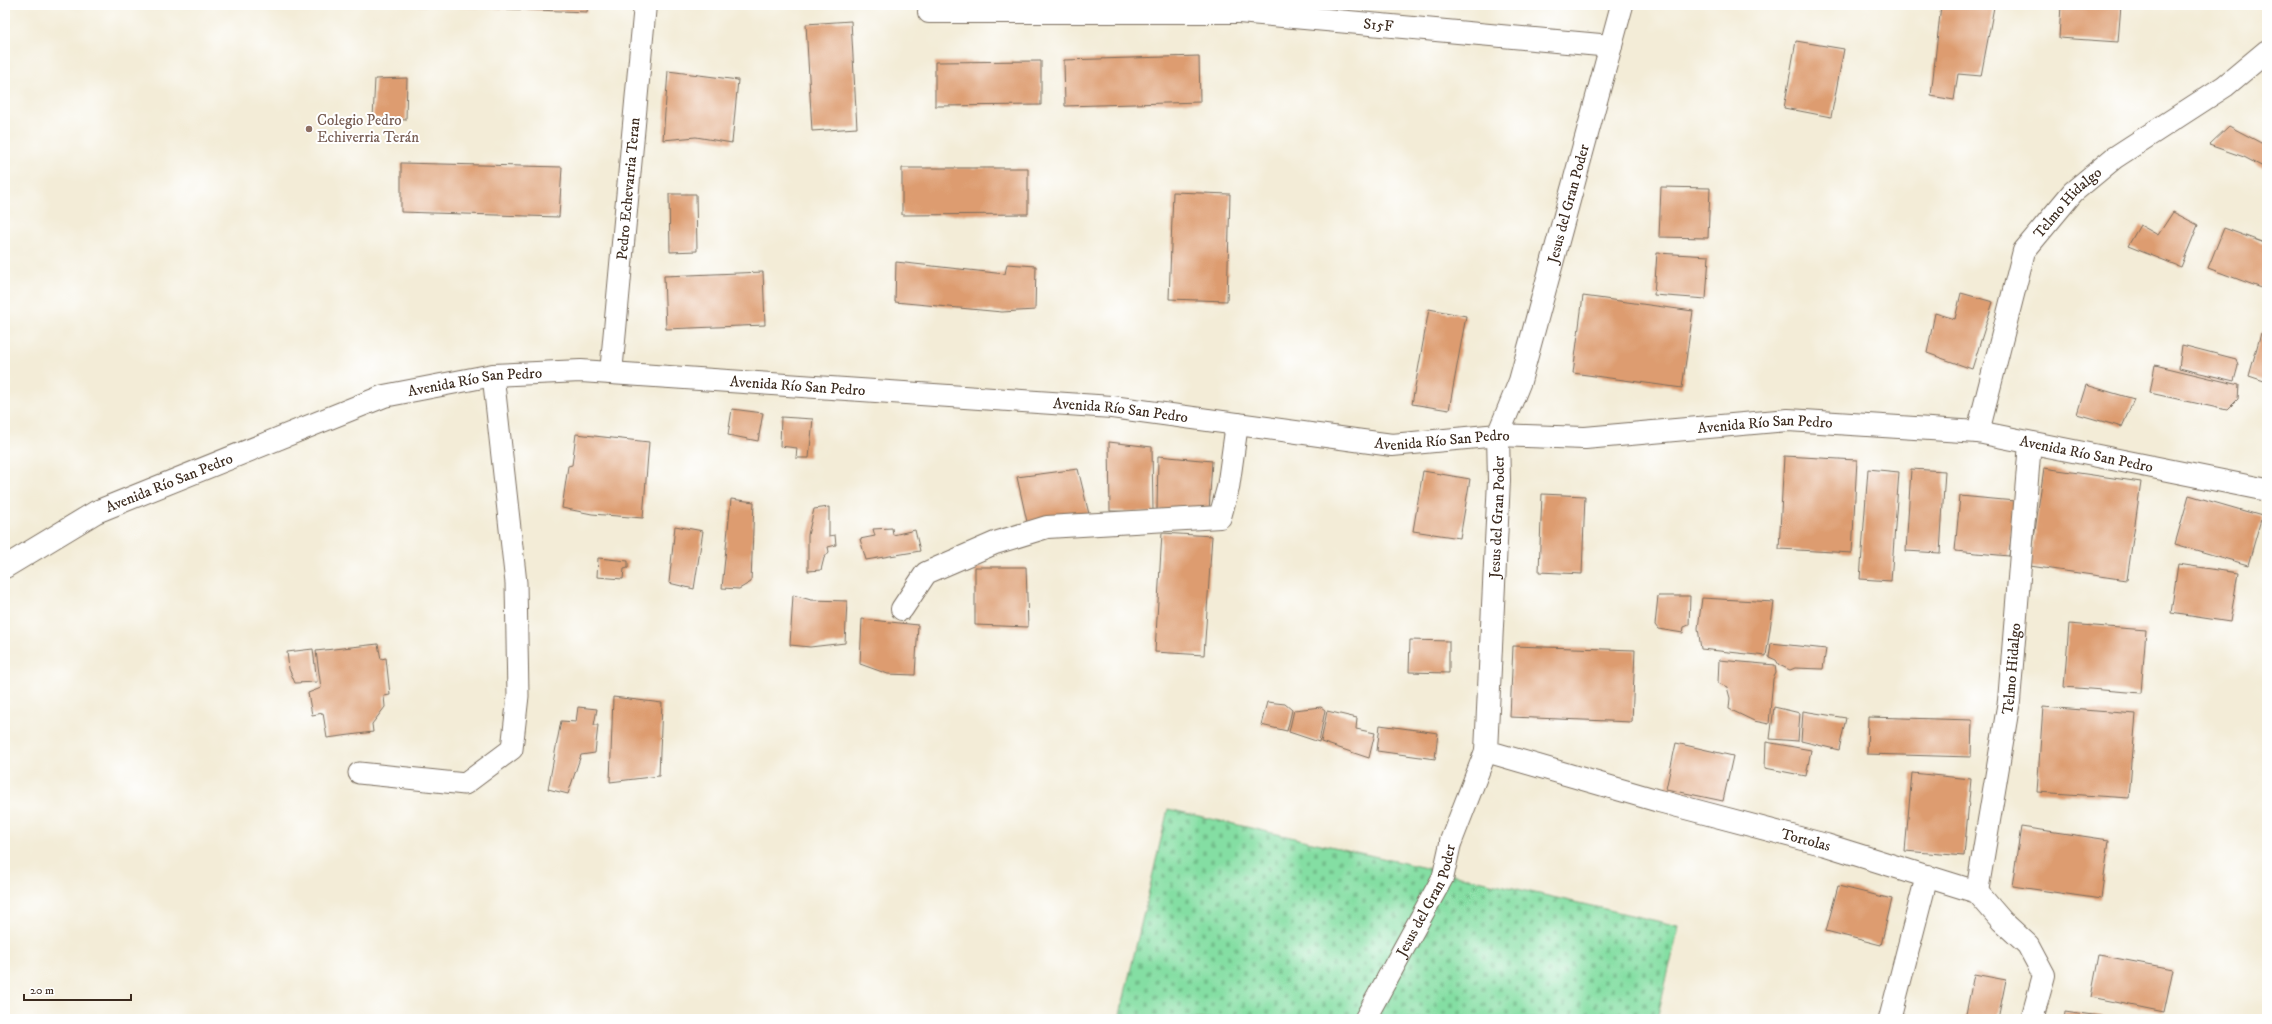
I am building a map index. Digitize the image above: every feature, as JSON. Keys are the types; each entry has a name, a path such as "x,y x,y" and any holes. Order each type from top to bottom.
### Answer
{"street":[{"name":"Pedro Echevarria Teran","path":"612,373 645,5"},
{"name":"Jesus del Gran Poder","path":"1451,841 1486,751 1499,480 1498,435 1520,381 1622,5"},
{"name":"S15F","path":"929,12 1239,12 1611,46"},
{"name":"Telmo Hidalgo","path":"1978,432 2024,251 2073,192 2114,158 2225,86 2267,51"},
{"name":"Avenida Río San Pedro","path":"5,566 96,512 384,396 493,375 581,371 1112,407 1392,445 1498,435 1585,438 1788,420 1978,432 2267,490"},
{"path":"902,609 926,573 996,543 1047,527 1220,517 1228,488 1236,424"},
{"name":"Telmo Hidalgo","path":"1977,892 2009,701 2030,443"},
{"name":"Tortolas","path":"1486,751 1659,801 1826,845 1977,892"},
{"path":"1890,1019 1927,876"},
{"path":"1977,892 2002,921 2028,945 2044,975 2032,1019"}],"lane":[{"path":"359,773 465,784 512,749 518,696 516,582 493,375"},
{"name":"Jesus del Gran Poder","path":"1365,1019 1443,877 1451,841"}],"green space":[{"path":"1168,809 1679,926 1657,1019 1119,1019"}],"building":[{"path":"404,5 588,5 587,12"},
{"path":"1941,5 1994,7 1981,76 1958,74 1954,100 1931,96"},
{"path":"2061,5 2121,5 2118,42 2059,38"},
{"path":"851,21 857,128 812,131 806,24"},
{"path":"1796,41 1844,49 1831,117 1784,108"},
{"path":"1199,56 1200,102 1065,106 1064,60"},
{"path":"1041,61 1041,105 935,106 935,62"},
{"path":"668,71 738,80 732,143 696,137 663,140"},
{"path":"407,78 406,120 373,118 375,79"},
{"path":"2229,126 2263,144 2267,142 2267,169 2244,157 2209,145"},
{"path":"401,163 562,167 559,217 401,212"},
{"path":"902,168 1028,168 1028,214 902,215"},
{"path":"1661,187 1710,188 1708,238 1659,237"},
{"path":"1173,192 1230,194 1227,301 1169,299"},
{"path":"669,194 696,194 697,251 670,252"},
{"path":"2173,212 2198,225 2181,267 2128,246 2140,225 2158,235"},
{"path":"2224,228 2267,244 2267,290 2208,268"},
{"path":"1657,253 1709,256 1706,299 1654,295"},
{"path":"896,262 1005,274 1007,264 1036,266 1035,310 1002,312 895,302"},
{"path":"763,272 765,325 666,329 664,276"},
{"path":"1961,293 1993,302 1972,369 1927,353 1935,313 1955,319"},
{"path":"1583,296 1693,311 1682,388 1573,373"},
{"path":"1429,309 1466,316 1449,410 1412,404"},
{"path":"2261,333 2267,335 2267,382 2249,376"},
{"path":"2182,345 2236,359 2238,366 2234,381 2179,368"},
{"path":"2155,365 2239,385 2238,399 2227,410 2150,393"},
{"path":"2086,385 2134,399 2122,427 2077,414"},
{"path":"732,409 763,413 758,441 728,435"},
{"path":"781,417 813,419 809,458 796,458 797,448 780,446"},
{"path":"576,434 649,442 643,518 592,514 562,508 568,466 572,465"},
{"path":"1109,442 1152,447 1153,512 1110,511"},
{"path":"1158,456 1212,461 1209,512 1157,510"},
{"path":"1784,456 1857,460 1852,553 1779,549"},
{"path":"2044,468 2141,482 2127,580 2030,566"},
{"path":"1078,469 1089,514 1027,522 1017,477"},
{"path":"1868,469 1899,472 1891,581 1860,579"},
{"path":"1911,469 1945,471 1940,553 1906,551"},
{"path":"1423,471 1470,479 1460,538 1413,531"},
{"path":"1542,494 1585,496 1582,574 1539,572"},
{"path":"2189,495 2262,516 2248,565 2175,544"},
{"path":"1960,496 2015,501 2009,556 1955,551"},
{"path":"731,499 754,502 751,582 739,589 722,588"},
{"path":"829,507 829,536 835,535 836,545 828,547 829,552 824,558 821,570 808,571 808,535 814,509"},
{"path":"675,526 703,531 694,589 669,583"},
{"path":"892,528 893,535 915,530 920,551 866,560 860,539 875,536 873,529"},
{"path":"1162,533 1212,536 1204,655 1155,652"},
{"path":"598,558 628,561 628,568 624,569 623,579 597,577"},
{"path":"2178,564 2238,573 2230,622 2171,613"},
{"path":"975,567 1026,567 1028,627 975,625"},
{"path":"793,595 811,600 847,601 845,643 810,647 790,645"},
{"path":"1658,596 1690,596 1689,625 1684,627 1683,633 1658,629 1655,625"},
{"path":"1702,598 1774,602 1766,656 1701,649 1698,628"},
{"path":"862,619 918,625 915,675 888,674 860,664"},
{"path":"2069,624 2146,630 2141,693 2064,687"},
{"path":"1410,640 1449,641 1449,673 1409,672"},
{"path":"1771,643 1826,649 1823,669 1795,668 1790,670 1779,665 1776,660 1769,657"},
{"path":"378,644 381,659 386,658 390,695 384,696 385,707 372,724 373,732 327,738 323,713 312,715 308,693 321,688 316,651"},
{"path":"1513,646 1635,650 1632,722 1510,717"},
{"path":"313,649 317,682 295,683 289,669 287,652"},
{"path":"1719,660 1775,665 1776,673 1773,679 1769,724 1754,721 1729,709 1730,698 1727,687 1718,683"},
{"path":"613,697 662,703 659,776 610,782"},
{"path":"1267,702 1285,704 1292,710 1287,731 1261,725"},
{"path":"578,707 597,709 594,725 598,725 595,753 581,755 568,794 548,789 561,721 576,722"},
{"path":"1321,707 1325,710 1319,742 1289,732 1294,710"},
{"path":"1774,707 1800,713 1798,741 1770,739"},
{"path":"2043,707 2136,714 2129,798 2037,792"},
{"path":"1327,711 1357,718 1356,729 1375,733 1369,758 1321,742"},
{"path":"1803,711 1846,718 1839,750 1801,741"},
{"path":"1868,717 1972,720 1971,757 1867,754"},
{"path":"1380,725 1438,733 1435,759 1377,751"},
{"path":"1766,742 1811,750 1806,776 1765,768"},
{"path":"1676,743 1733,756 1723,801 1666,789"},
{"path":"1912,773 1971,779 1964,856 1905,851"},
{"path":"2021,827 2109,840 2101,899 2012,886"},
{"path":"1838,886 1892,899 1881,945 1826,931"},
{"path":"2099,955 2173,969 2164,1012 2091,997"},
{"path":"1974,974 2006,980 1998,1019 1965,1019"},
{"path":"2065,1011 2113,1018 2113,1019 2064,1019"}],"place":[{"name":"Colegio Pedro Echiverria Terán","path":"309,129"}]}
